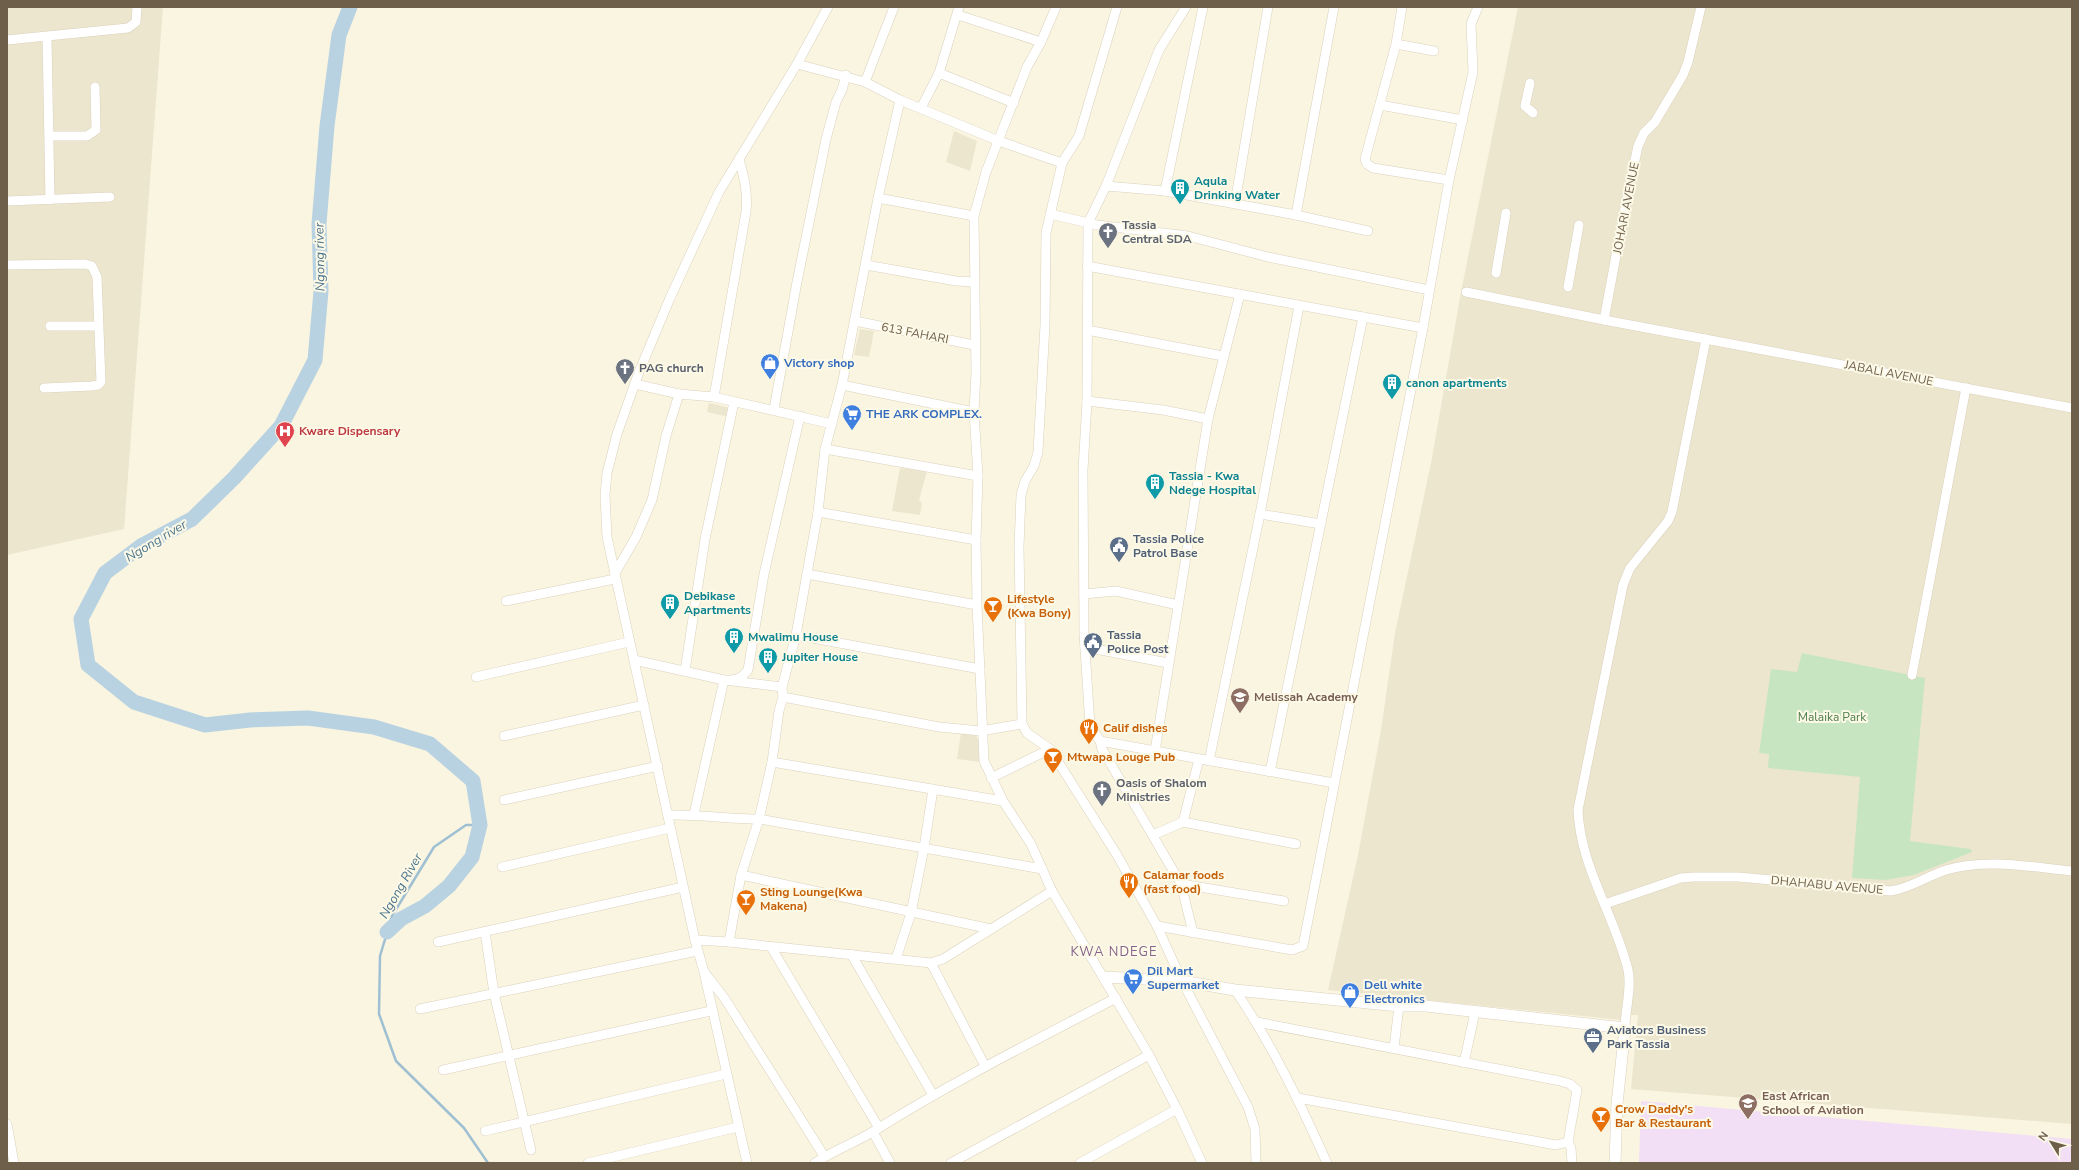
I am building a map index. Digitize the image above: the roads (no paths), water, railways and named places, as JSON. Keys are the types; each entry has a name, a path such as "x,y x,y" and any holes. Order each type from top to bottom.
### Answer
{"street":[{"path":"7,40 128,28 136,22 137,7"},
{"path":"747,1163 711,1011 704,972 697,951 658,766 629,642 607,537 605,495 607,474 617,434 635,384 670,298 719,192 798,64 828,7"},
{"path":"865,82 894,7"},
{"path":"1056,7 1041,42 1027,67 986,172 974,216 973,282 976,373 974,412 978,476 976,540 977,605 982,704 981,731 984,761 1003,801 1031,844 1052,891 1104,977 1148,1055 1177,1109 1202,1163"},
{"path":"1117,7 1079,136 1062,163 1050,214 1045,249 1045,325 1038,452 1034,466 1025,482 1021,495 1019,547 1022,724 1028,733 1050,749 1117,855 1157,926 1182,981 1248,1107 1255,1128 1256,1163"},
{"path":"1186,7 1159,50 1106,186 1088,223 1087,400 1083,470 1085,647 1090,725 1100,741 1102,749 1181,884 1193,933"},
{"path":"1165,191 1202,7"},
{"path":"1235,203 1268,7"},
{"path":"1296,215 1334,7"},
{"path":"1402,7 1396,44 1365,159 1367,164 1373,168 1449,180"},
{"path":"1157,926 1292,950 1303,946 1423,328 1449,180 1473,72 1471,24 1478,7"},
{"name":"JOHARI AVENUE","path":"1604,320 1626,197 1638,146 1644,133 1654,122 1683,75 1688,62 1701,7"},
{"path":"921,108 939,73 958,11 1041,42"},
{"path":"47,37 50,200"},
{"path":"1396,44 1434,51"},
{"path":"798,64 846,75 865,82 900,100 999,141 1062,163"},
{"path":"939,73 1014,103"},
{"path":"774,409 797,282 826,139 836,102 842,90 846,75"},
{"path":"1530,83 1525,106 1533,113"},
{"path":"50,136 87,136 96,130 95,87"},
{"path":"729,942 742,875 759,820 772,762 779,711 783,697 782,687 796,635 818,512 826,449 842,385 878,198 900,100"},
{"path":"1380,105 1463,120"},
{"path":"714,398 746,212 746,181 739,160"},
{"path":"1106,186 1165,191 1235,203 1368,231"},
{"path":"7,201 110,197"},
{"path":"878,198 974,216"},
{"path":"1496,273 1506,213"},
{"path":"1050,214 1088,223 1188,236 1268,257 1429,290"},
{"path":"1568,287 1579,225"},
{"path":"7,265 76,264 92,266 97,277 101,382 98,385 92,386 44,388"},
{"path":"866,265 956,281 973,282"},
{"path":"1087,266 1423,328"},
{"path":"1466,292 1706,339 1672,512 1668,521 1630,568 1622,585 1579,804 1579,826 1585,852 1628,971 1625,1028 1617,1104 1616,1163"},
{"path":"1155,751 1208,419 1240,294"},
{"path":"1209,761 1260,514 1299,306"},
{"path":"1270,772 1322,524 1363,317"},
{"name":"613 FAHARI","path":"855,321 974,345"},
{"path":"50,326 98,326"},
{"path":"1087,330 1223,356"},
{"name":"JABALI AVENUE","path":"1706,339 2072,408"},
{"path":"635,384 679,394 714,398 774,409 832,424"},
{"path":"842,385 974,412"},
{"path":"1912,675 1966,388"},
{"path":"506,601 615,576 636,537 652,500 666,436 679,394"},
{"path":"1087,400 1163,410 1208,419"},
{"path":"685,672 704,539 734,402"},
{"path":"724,680 738,679 743,676 750,667 764,574 800,416"},
{"path":"826,449 978,476"},
{"path":"818,512 976,540"},
{"path":"1260,514 1322,524"},
{"path":"807,574 977,605"},
{"path":"1084,594 1116,591 1178,605"},
{"path":"796,635 980,669"},
{"path":"476,677 629,642"},
{"path":"1085,647 1168,663"},
{"path":"634,660 724,680 782,687"},
{"path":"694,814 724,680"},
{"path":"783,697 939,727 981,731 1022,724"},
{"path":"504,736 644,705"},
{"path":"1100,741 1334,784"},
{"path":"991,778 1050,749"},
{"path":"1184,822 1199,759"},
{"path":"772,762 1003,801"},
{"path":"504,800 658,766"},
{"path":"896,959 911,913 924,848 933,789"},
{"path":"668,815 694,814 726,819 759,820 1042,869"},
{"path":"1153,835 1184,822 1296,844"},
{"path":"502,867 670,828"},
{"name":"DHAHABU AVENUE","path":"1605,904 1681,878 1694,877 1738,877 1891,891 1908,887 1946,870 1976,864 1991,863 2072,871"},
{"path":"742,875 911,913 991,929"},
{"path":"1181,884 1284,901"},
{"path":"438,942 683,887"},
{"path":"695,940 729,942 931,963 943,959 1052,891"},
{"path":"485,932 494,993 531,1150"},
{"path":"770,947 876,1130 890,1163"},
{"path":"420,1009 697,951"},
{"path":"851,954 933,1095"},
{"path":"931,963 985,1066"},
{"path":"704,972 726,999 824,1156"},
{"path":"1104,977 1182,981 1235,990 1399,1006 1425,1006 1625,1028"},
{"path":"1235,990 1257,1022 1298,1098 1327,1163"},
{"path":"815,1163 824,1156 876,1130 933,1095 985,1066 1116,998"},
{"path":"1394,1048 1399,1006"},
{"path":"443,1070 711,1011"},
{"path":"1464,1063 1475,1012"},
{"path":"1257,1022 1560,1081 1574,1086 1577,1090 1568,1142 1571,1148 1572,1163"},
{"path":"951,1163 1148,1055"},
{"path":"485,1131 726,1074"},
{"path":"1298,1098 1556,1145 1568,1142"},
{"path":"1080,1163 1177,1109"},
{"path":"7,1124 14,1163"},
{"path":"588,1163 738,1128"}],"waterway":[{"name":"Ngong river","path":"350,7 339,35 327,126 319,224 321,291 315,360 281,426 234,478 192,519 141,546 105,573 81,619 88,665 134,702 205,725 250,720 308,718 374,727 430,744 473,781 480,825 472,857 449,886 425,906 401,919 387,932"},
{"name":"Ngong River","path":"480,825 466,825 434,847 392,916 380,956 379,1014 396,1061 464,1128 488,1163"}],"place":[{"name":"Aqula Drinking Water","path":"1180,205"},
{"name":"Tassia Central SDA","path":"1108,249"},
{"name":"Victory shop","path":"770,380"},
{"name":"PAG church","path":"625,385"},
{"name":"canon apartments","path":"1392,400"},
{"name":"THE ARK COMPLEX.","path":"852,431"},
{"name":"Kware Dispensary","path":"285,448"},
{"name":"Tassia - Kwa Ndege Hospital","path":"1155,500"},
{"name":"Tassia Police Patrol Base","path":"1119,563"},
{"name":"Debikase Apartments","path":"670,620"},
{"name":"Lifestyle (Kwa Bony)","path":"993,623"},
{"name":"Mwalimu House","path":"734,654"},
{"name":"Tassia Police Post","path":"1093,659"},
{"name":"Jupiter House","path":"768,674"},
{"name":"Melissah Academy","path":"1240,714"},
{"name":"Calif dishes","path":"1089,745"},
{"name":"Mtwapa Louge Pub","path":"1053,774"},
{"name":"Oasis of Shalom Ministries","path":"1102,807"},
{"name":"Calamar foods (fast food)","path":"1129,899"},
{"name":"Sting Lounge(Kwa Makena)","path":"746,916"},
{"name":"Dil Mart Supermarket","path":"1133,995"},
{"name":"Dell white Electronics","path":"1350,1009"},
{"name":"Aviators Business Park Tassia","path":"1593,1054"},
{"name":"East African School of Aviation","path":"1748,1120"},
{"name":"Crow Daddy's Bar & Restaurant","path":"1601,1133"}],"district":[{"name":"KWA NDEGE","path":"1114,952"}],"park label":[{"name":"Malaika Park","path":"1832,717"}]}
